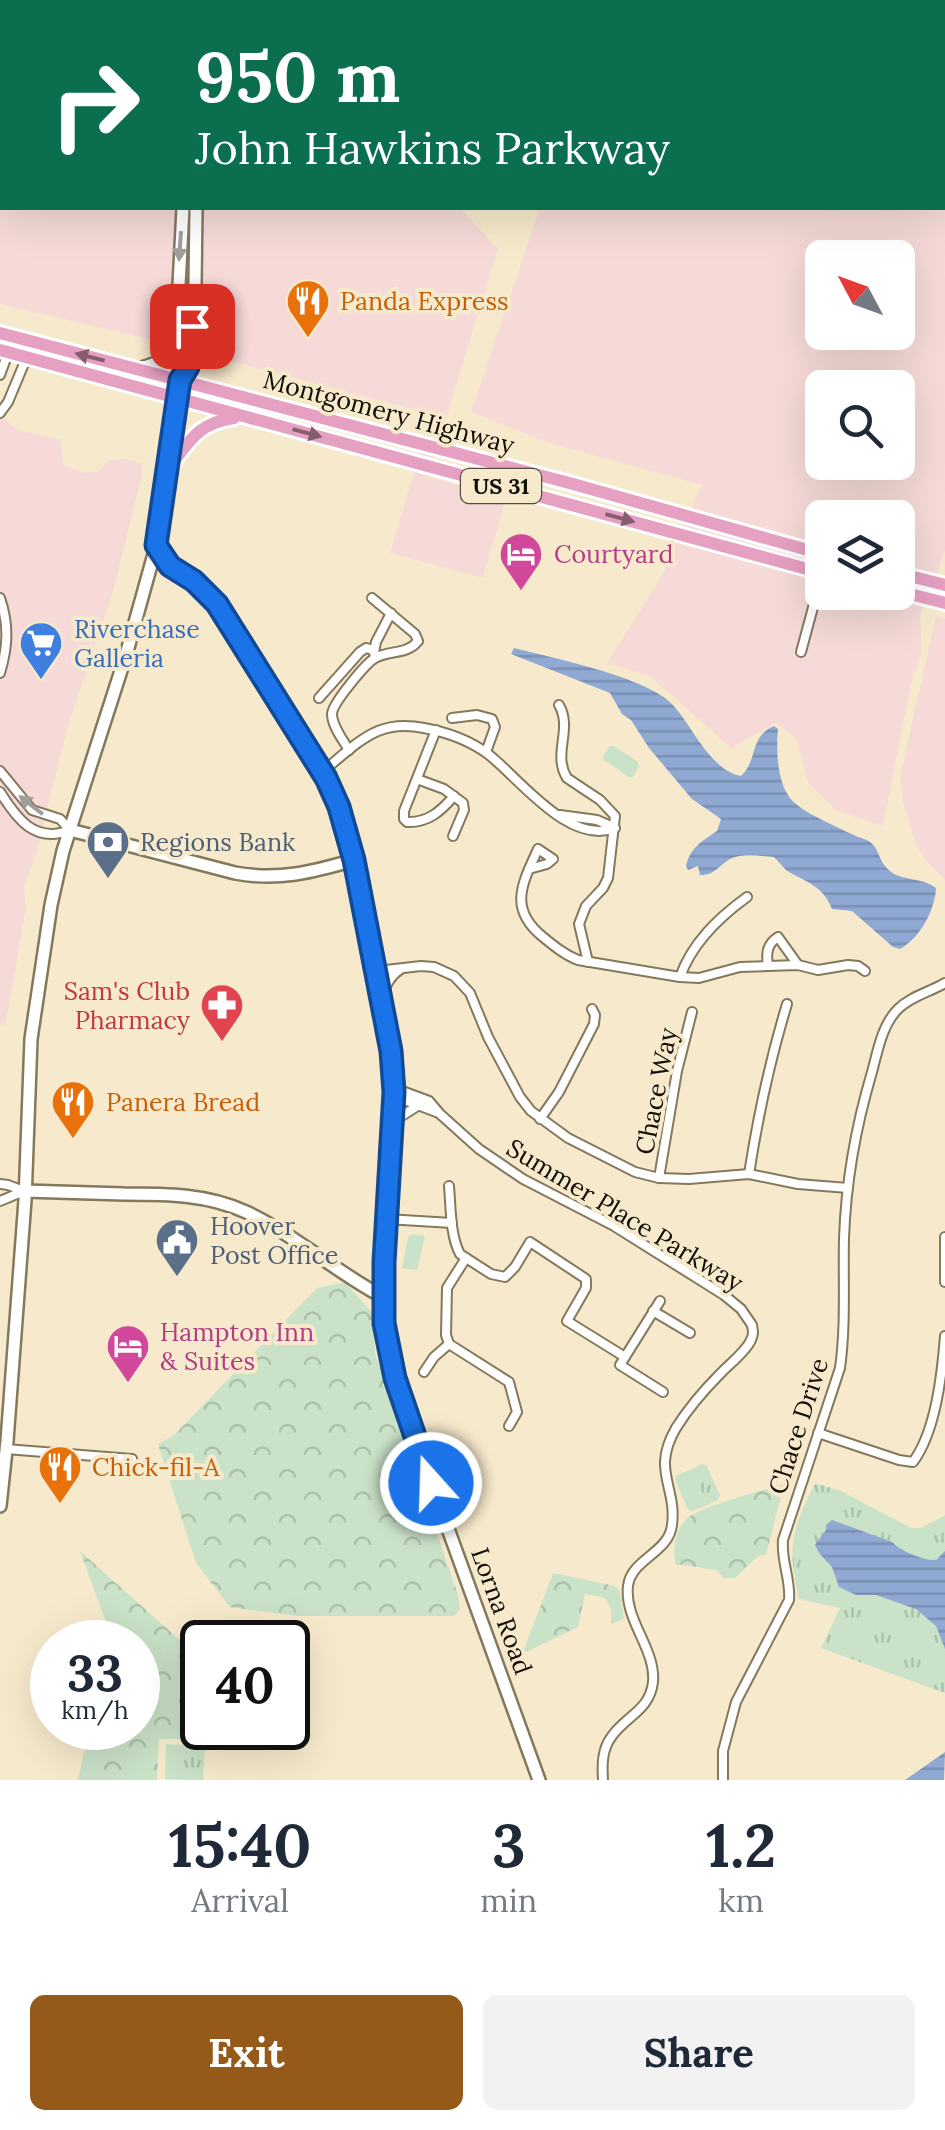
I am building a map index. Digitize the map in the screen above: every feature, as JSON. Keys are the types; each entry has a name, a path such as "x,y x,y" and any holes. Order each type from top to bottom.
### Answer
{"main road":[{"name":"Montgomery Highway","path":"0,333 574,484 805,549"},
{"name":"Montgomery Highway","path":"4,352 805,568"},
{"path":"168,469 209,423 243,416"},
{"path":"915,578 945,586"},
{"path":"915,595 945,603"}],"street":[{"path":"0,1506 32,1040 51,905 156,545 180,380 174,363 183,210"},
{"path":"180,380 188,367 196,210"},
{"path":"137,369 163,359 176,333"},
{"path":"0,375 4,352 21,340 26,359 0,413"},
{"name":"Lorna Road","path":"156,545 170,566 194,581 217,604 322,772 339,807 354,860 391,1051 394,1092 384,1298 390,1359 404,1410 539,1780"},
{"path":"147,582 170,566"},
{"path":"0,598 8,632 0,674"},
{"path":"320,698 366,648 375,654 412,648 418,642 415,634 372,598"},
{"path":"801,652 812,610"},
{"path":"349,750 332,715 336,704 375,654 391,613"},
{"path":"332,684 344,694"},
{"path":"558,705 566,728 563,772 616,816 608,878 586,906 579,924 588,962"},
{"path":"452,718 478,715 492,719 495,727 486,752"},
{"path":"322,772 376,731 415,726 436,730 486,752 541,804 560,815 591,831 615,828"},
{"path":"436,730 404,818 414,822 437,814 454,796"},
{"path":"0,771 32,810 60,819 70,830 224,870 256,876 290,876 354,860"},
{"path":"416,779 460,798 464,810 453,836"},
{"path":"0,792 29,828 55,836 70,830"},
{"path":"530,869 521,891 528,923 567,956 680,977 699,978 740,967 768,966 818,970 848,965 865,972"},
{"path":"680,977 696,945 747,897"},
{"path":"768,966 768,948 778,937 798,966"},
{"path":"382,998 393,974 405,966"},
{"path":"377,970 434,967 454,976 470,994 520,1097 540,1119 635,1172 689,1179 748,1174 848,1188"},
{"name":"Chace Drive","path":"723,1780 730,1718 788,1600 790,1588 782,1540 835,1386 844,1343 844,1239 862,1107 888,1024 902,1006 945,983"},
{"path":"748,1174 772,1052 787,1004"},
{"path":"540,1119 559,1092 594,1024 592,1009"},
{"name":"Chace Way","path":"659,1178 676,1071 692,1012"},
{"name":"Summer Place Parkway","path":"394,1092 402,1100 440,1114"},
{"name":"Summer Place Parkway","path":"394,1092 429,1101 480,1149 523,1179 614,1226 724,1295 752,1325 750,1342 702,1393 667,1446 664,1464 672,1525 663,1544 633,1573 628,1587 631,1610 652,1668 652,1686 642,1709 612,1734 602,1762 603,1780"},
{"path":"392,1127 419,1104"},
{"path":"0,1184 24,1190 174,1195 225,1203 261,1220 384,1298"},
{"path":"449,1186 457,1250 491,1274 505,1276 530,1242 586,1279 586,1288 567,1321 625,1357"},
{"path":"0,1201 24,1190"},
{"path":"386,1219 452,1223"},
{"path":"945,1237 945,1282"},
{"path":"466,1258 447,1288 446,1336 449,1344 509,1382 517,1412 509,1426"},
{"path":"660,1301 620,1364 664,1392"},
{"path":"653,1311 690,1332"},
{"path":"818,1434 915,1466 935,1402 945,1336"},
{"path":"424,1372 449,1344"},
{"path":"3,1448 132,1459"}],"shaded area":[{"path":"0,210 462,210 498,249 428,477 506,498 483,578 390,553 431,414 0,304"},
{"path":"539,210 945,210 945,550 920,617 922,653 912,680 883,826 837,811 809,784 795,737 776,723 731,748 650,676 607,663 662,576 702,485 549,443 471,412"},
{"name":"Riverchase Galleria","path":"0,416 18,430 61,440 63,465 86,473 98,471 108,461 127,459 142,464 142,475 113,592 68,725 24,888 26,908 18,954 6,1022 0,1026"},
{"path":"936,616 945,619 945,880 915,843 900,777"}],"green space":[{"path":"610,746 638,762 633,777 604,760"},
{"path":"425,1236 417,1270 402,1268 408,1237"},
{"path":"345,1282 373,1314 375,1353 458,1595 460,1610 454,1616 297,1616 230,1607 196,1563 158,1444 174,1435 317,1288"},
{"path":"707,1466 720,1495 707,1505 692,1469"},
{"path":"692,1469 707,1505 692,1511 688,1510 675,1480 677,1475"},
{"path":"815,1483 841,1491 911,1528 921,1528 945,1515 945,1693 821,1648 840,1608 799,1599 792,1552 796,1527"},
{"path":"784,1484 766,1555 758,1556 735,1578 724,1578 716,1570 676,1564 675,1541 686,1519 717,1504"},
{"path":"80,1551 157,1620 105,1620"},
{"path":"553,1573 615,1586 620,1592 624,1619 611,1624 611,1609 605,1598 585,1594 578,1627 522,1654"},
{"path":"160,1622 180,1640 180,1739 160,1739"},
{"path":"166,1744 180,1745 180,1750 205,1750 203,1780 165,1779"},
{"path":"85,1750 158,1750 157,1780 78,1780"}],"water":[{"path":"514,648 622,677 661,695 673,705 711,757 741,776 757,742 774,726 778,729 780,774 795,803 871,843 885,866 895,874 936,888 933,905 920,931 900,949 893,947 852,911 832,909 818,889 786,870 774,857 735,857 705,875 700,875 698,866 688,870 690,854 717,831 721,819 692,799 631,720 622,714 610,693 511,654"},
{"path":"832,1520 926,1559 936,1560 945,1551 945,1649 936,1626 916,1609 876,1595 856,1595 839,1587 832,1567 815,1545"},
{"path":"945,1752 944,1780 905,1780"}],"place":[{"name":"Panda Express","path":"308,339"},
{"name":"Courtyard","path":"521,592"},
{"name":"Riverchase Galleria","path":"41,681"},
{"name":"Regions Bank","path":"108,880"},
{"name":"Sam's Club Pharmacy","path":"222,1043"},
{"name":"Panera Bread","path":"73,1140"},
{"name":"Hoover Post Office","path":"177,1278"},
{"name":"Hampton Inn & Suites","path":"128,1384"},
{"name":"Chick-fil-A","path":"60,1505"}],"route":[{"path":"192,326 188,367 180,380 156,545 170,566 194,581 217,604 326,778 342,818 362,894 391,1051 394,1092 384,1323 404,1410 431,1483"}]}
